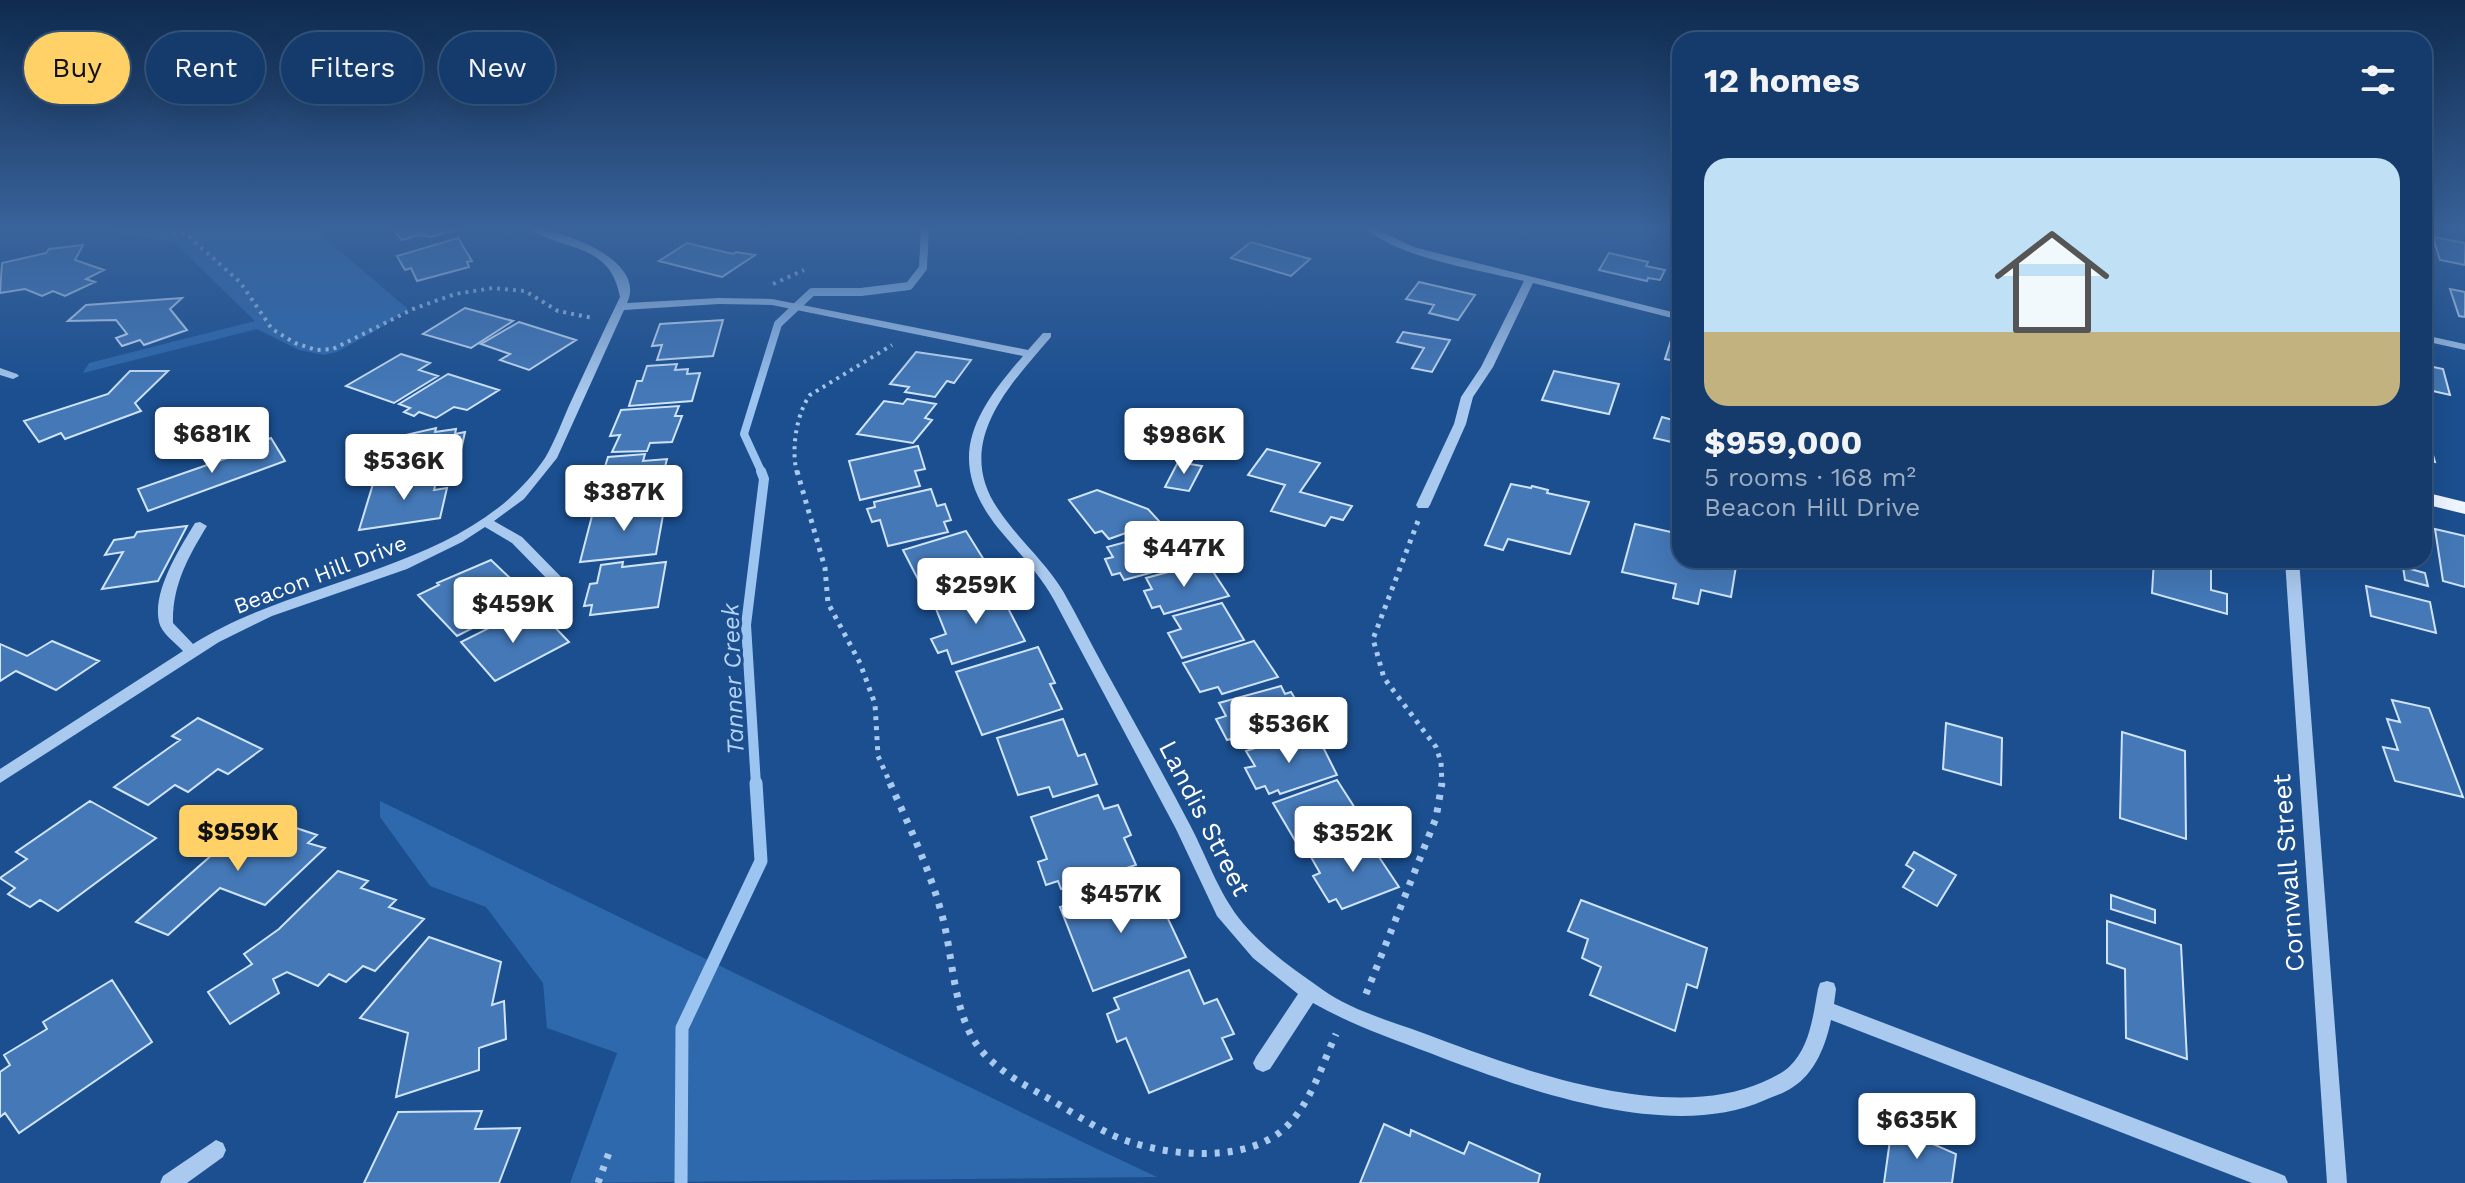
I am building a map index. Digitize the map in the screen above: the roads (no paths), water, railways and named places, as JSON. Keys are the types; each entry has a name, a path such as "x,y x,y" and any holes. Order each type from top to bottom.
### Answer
{"main road":[{"path":"2432,500 2465,508"}],"street":[{"path":"623,283 623,307 719,301 772,302 1031,354"},
{"path":"1423,505 1460,424 1467,397 1487,367 1528,283"},
{"path":"1547,283 1672,315"},
{"name":"Beacon Hill Drive","path":"0,777 191,651 267,613 402,566 486,522 519,496 551,458 623,307"},
{"name":"Landis Street","path":"1047,335 987,415 978,436 974,458 977,484 992,511 1049,579 1228,919 1281,972 1351,1014 1523,1079 1629,1103 1668,1105 1722,1103 1786,1081 1808,1059 1820,1031 1826,999 2278,1183"},
{"path":"2432,340 2465,347"},
{"path":"0,371 13,376"},
{"path":"486,522 517,540 561,585 561,618"},
{"path":"191,651 166,624 164,599 200,526"},
{"name":"Cornwall Street","path":"2293,568 2337,1183"},
{"path":"1263,1063 1311,990"},
{"path":"170,1183 216,1150"}],"waterway":[{"name":"Tanner Creek","path":"762,473 744,434 778,324 812,292 861,292 911,283"},
{"name":"Tanner Creek","path":"756,785 746,625 764,479 761,471"},
{"name":"Tanner Creek","path":"681,1183 682,1028 761,861 756,783"}]}
